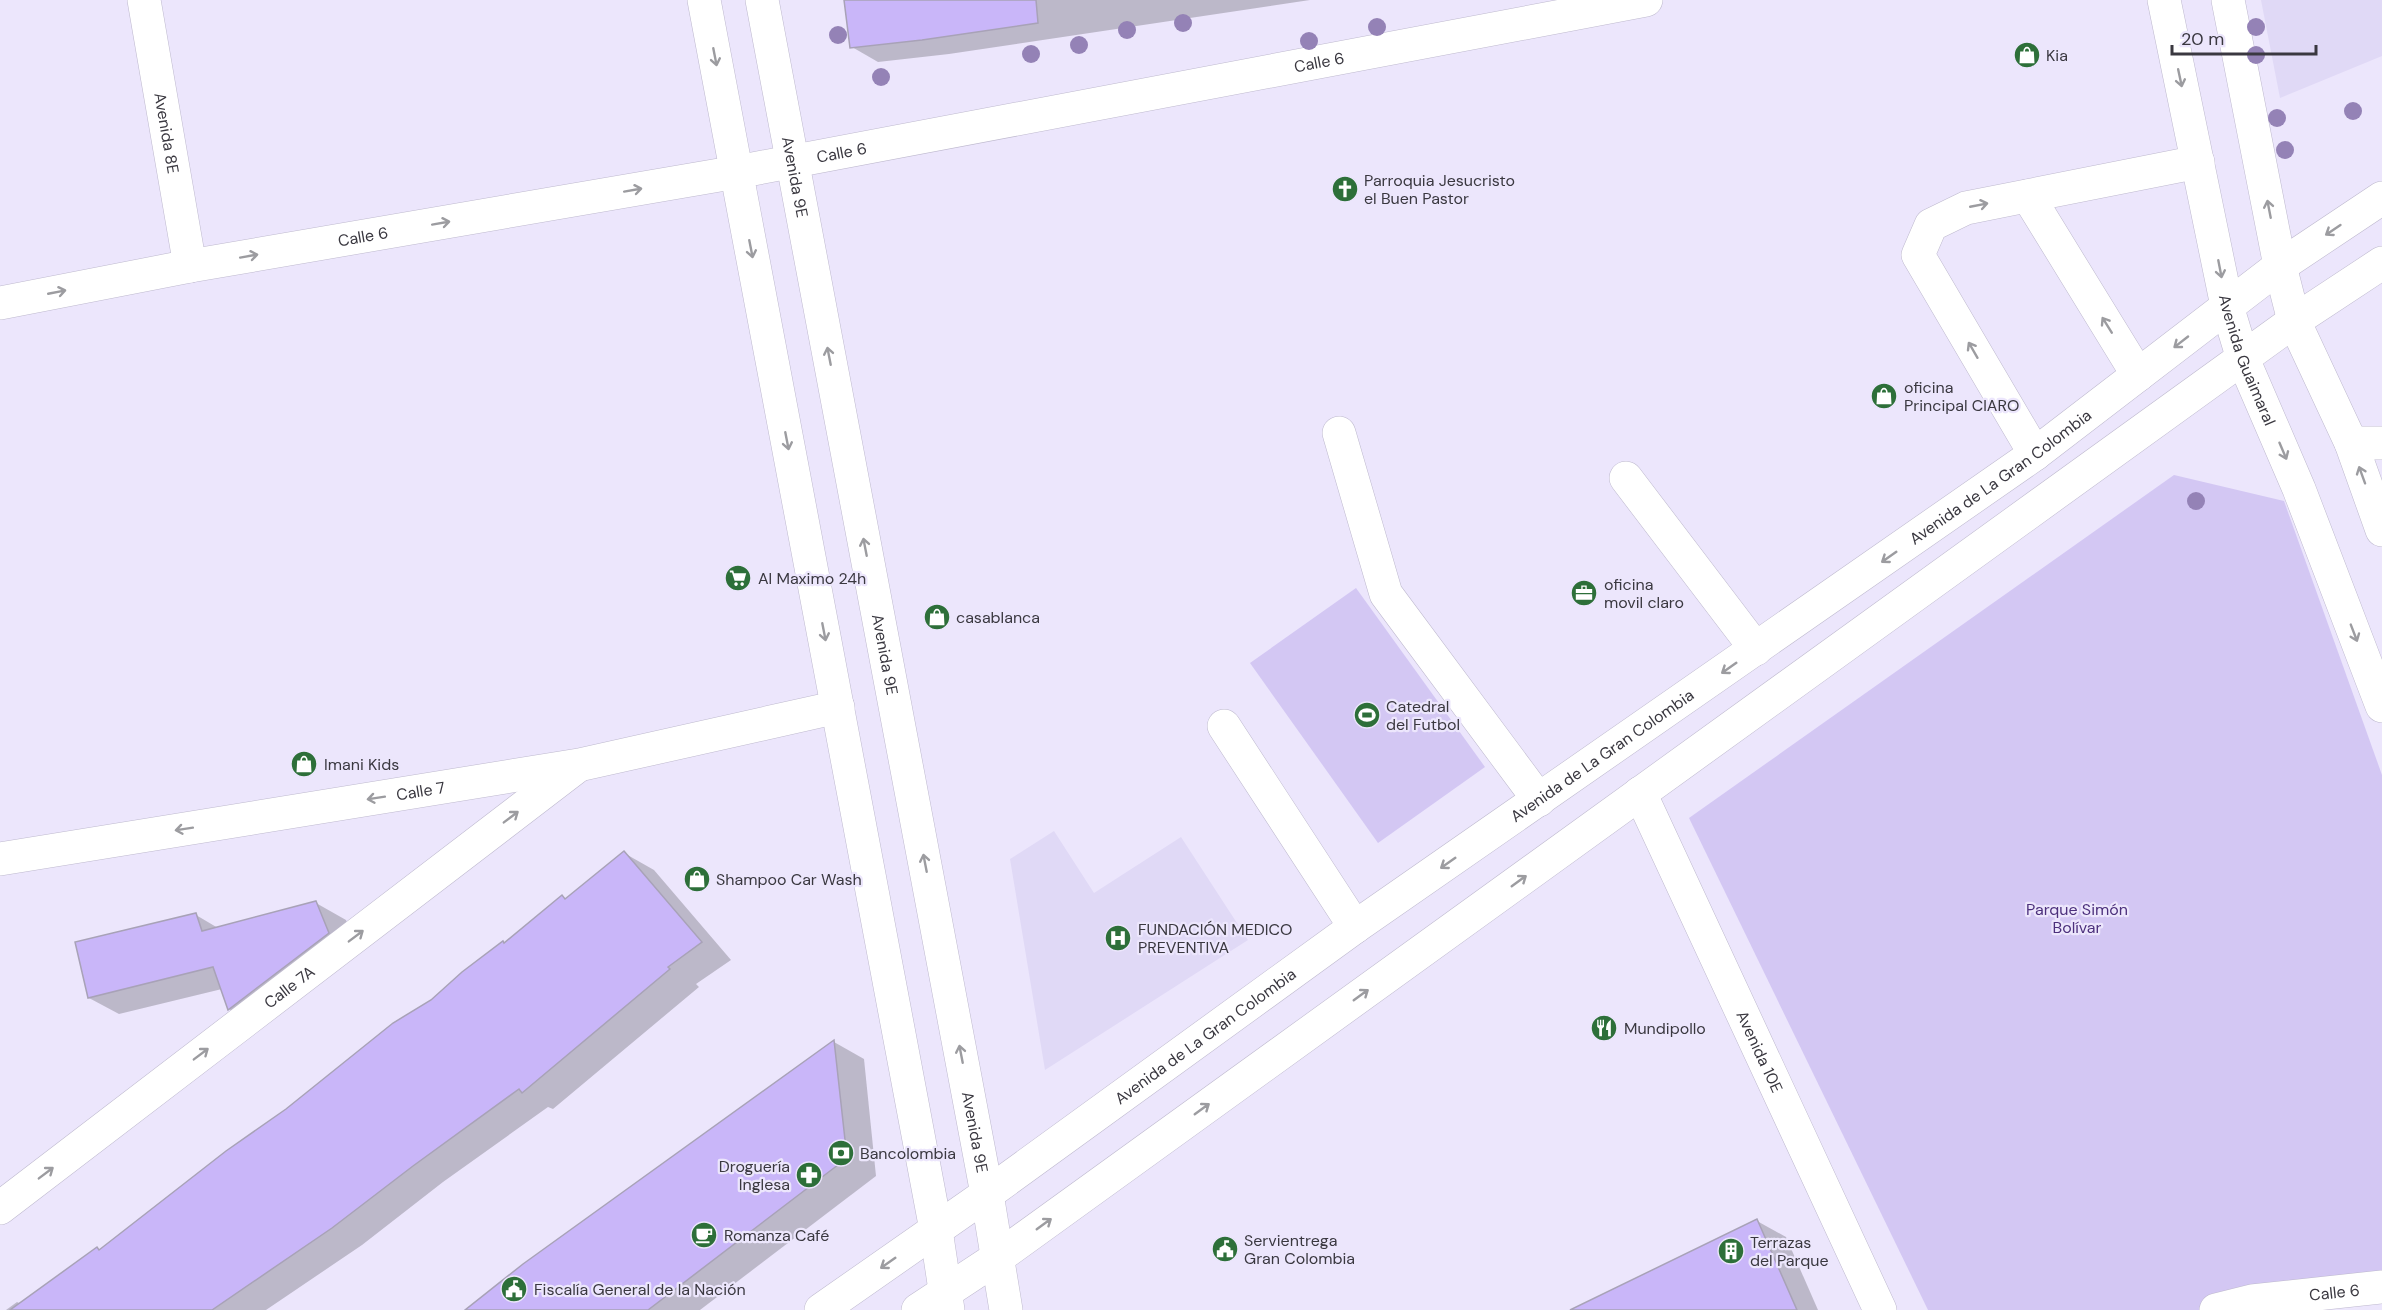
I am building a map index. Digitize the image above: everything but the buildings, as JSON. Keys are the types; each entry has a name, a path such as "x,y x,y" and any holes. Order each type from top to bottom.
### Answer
{"street":[{"name":"Avenida 8E","path":"144,0 190,266"},
{"path":"704,0 936,1230 947,1301"},
{"name":"Avenida 9E","path":"762,0 987,1194 1006,1310"},
{"name":"Calle 6","path":"0,303 190,266 792,162 1646,0"},
{"name":"Avenida Guaimaral","path":"2164,0 2227,306 2243,359 2299,489 2382,706"},
{"path":"2228,0 2280,266 2294,321 2366,443 2382,530"},
{"path":"2035,454 1918,255 1931,225 1966,208 2198,162"},
{"path":"2028,196 2138,375"},
{"name":"Avenida de La Gran Colombia","path":"821,1310 987,1194 1355,927 2035,454 2280,266 2382,198"},
{"path":"918,1310 947,1301 997,1258 2294,321 2382,263"},
{"path":"1339,433 1386,594 1539,800"},
{"path":"1626,477 1756,649"},
{"name":"Calle 7","path":"0,859 579,765 838,707"},
{"path":"1224,726 1355,927"},
{"name":"Calle 7A","path":"0,1208 579,765"},
{"name":"Avenida 10E","path":"1640,793 1880,1310"},
{"name":"Calle 6","path":"2216,1310 2252,1301 2382,1287"}],"shaded area":[{"path":"2261,0 2382,0 2382,56 2280,98"},
{"path":"1054,831 1094,893 1181,837 1248,940 1045,1070 1010,859"}],"green space":[{"name":"Parque Simón Bolívar","path":"2174,475 2284,501 2382,775 2382,1289 2210,1310 1928,1310 1689,818"},
{"name":"Catedral del Futbol","path":"1356,588 1485,767 1378,843 1250,663"}],"place":[{"name":"Kia","path":"2027,55"},
{"name":"Parroquia Jesucristo el Buen Pastor","path":"1345,189"},
{"name":"oficina Principal ClARO","path":"1884,396"},
{"name":"Al Maximo 24h","path":"738,578"},
{"name":"oficina movil claro","path":"1584,593"},
{"name":"casablanca","path":"937,617"},
{"name":"Catedral del Futbol","path":"1367,715"},
{"name":"Imani Kids","path":"304,764"},
{"name":"Shampoo Car Wash","path":"697,879"},
{"name":"FUNDACIÓN MEDICO PREVENTIVA","path":"1118,938"},
{"name":"Mundipollo","path":"1604,1028"},
{"name":"Bancolombia","path":"841,1153"},
{"name":"Droguería Inglesa","path":"809,1175"},
{"name":"Romanza Café","path":"704,1235"},
{"name":"Servientrega Gran Colombia","path":"1225,1249"},
{"name":"Terrazas del Parque","path":"1731,1251"},
{"name":"Fiscalía General de la Nación","path":"514,1289"}]}
